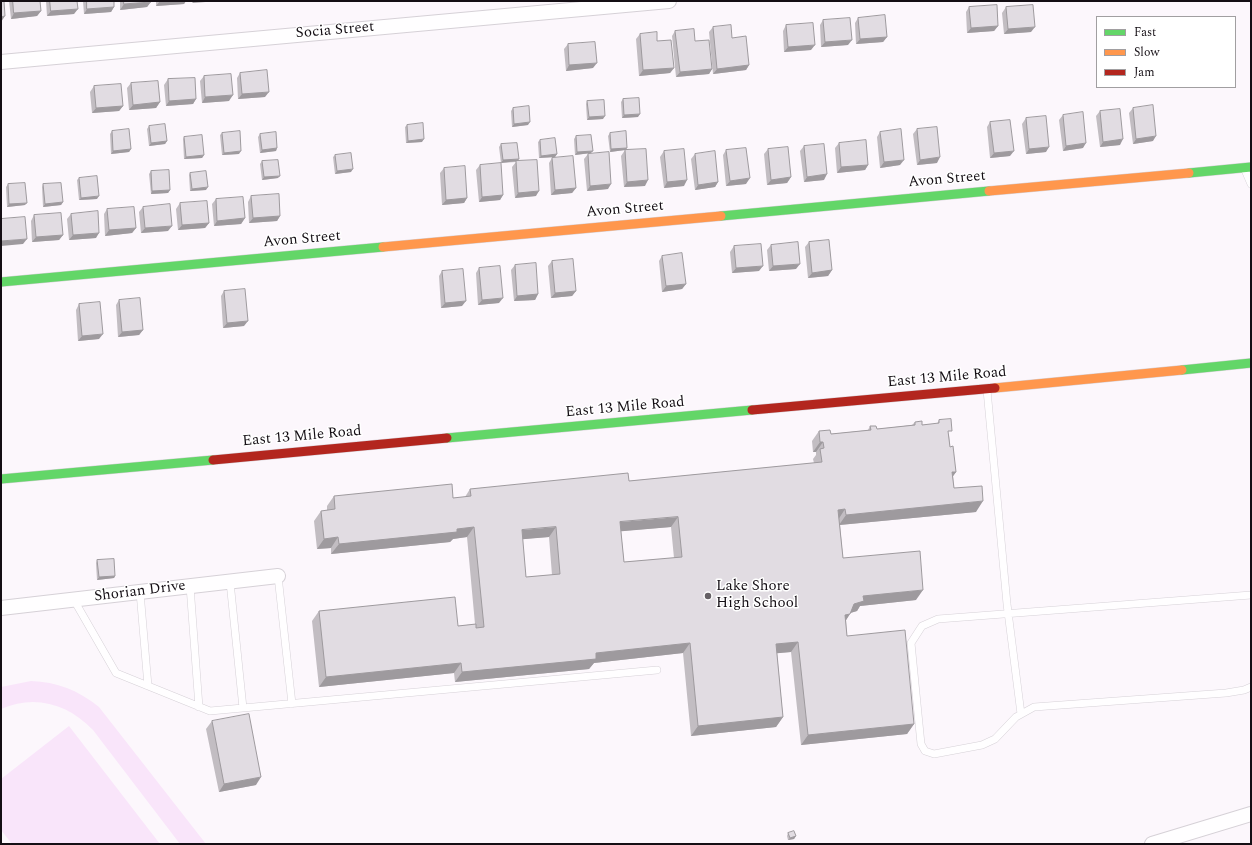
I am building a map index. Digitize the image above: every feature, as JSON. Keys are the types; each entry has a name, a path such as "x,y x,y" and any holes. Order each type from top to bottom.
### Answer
{"main road":[{"name":"Avon Street","path":"1,282 1247,167"},
{"name":"East 13 Mile Road","path":"1,479 987,389 1251,363"}],"street":[{"name":"Socia Street","path":"1,62 669,1"},
{"name":"Shorian Drive","path":"1,608 278,576"},
{"path":"1152,844 1251,814"}],"lane":[{"path":"1247,167 1251,184"},
{"path":"987,389 1008,613 1021,714"},
{"path":"278,576 292,704"},
{"path":"230,582 243,708"},
{"path":"190,586 199,706"},
{"path":"140,592 148,686"},
{"path":"1251,595 938,619 922,626 911,643 922,744 925,751 934,754 982,745 995,739 1016,717 1034,707 1226,693 1244,690 1251,687"},
{"path":"74,600 116,674 210,711 657,670"}],"shaded area":[{"path":"31,681 50,683 67,688 83,696 99,707 206,844 180,844 93,730 73,714 62,708 38,702 26,702 1,709 1,687"},
{"path":"69,726 160,844 12,844 1,830 1,779"}],"building":[{"path":"1,1 4,1 5,16 1,17"},
{"path":"13,1 40,1 41,11 14,13"},
{"path":"50,1 77,1 78,9 51,11"},
{"path":"87,1 114,1 114,7 87,9"},
{"path":"124,1 151,1 151,2 124,4"},
{"path":"997,5 998,26 971,28 969,7"},
{"path":"1033,5 1035,27 1008,29 1006,7"},
{"path":"885,15 887,37 860,39 858,18"},
{"path":"850,18 852,40 825,42 823,20"},
{"path":"813,23 815,45 788,47 786,25"},
{"path":"731,25 732,38 746,36 749,65 717,69 713,27"},
{"path":"694,29 695,41 709,40 712,69 680,72 675,31"},
{"path":"657,32 657,41 671,40 674,68 643,70 640,34"},
{"path":"595,42 597,63 569,65 568,44"},
{"path":"267,70 269,92 242,94 240,73"},
{"path":"231,74 233,95 205,97 204,76"},
{"path":"195,78 196,99 169,101 168,79"},
{"path":"158,81 160,102 133,105 131,83"},
{"path":"121,84 123,106 96,108 94,86"},
{"path":"639,98 640,114 624,115 623,99"},
{"path":"604,100 605,116 589,117 587,101"},
{"path":"1153,105 1156,136 1136,139 1133,108"},
{"path":"529,106 530,122 514,124 513,108"},
{"path":"1120,109 1123,139 1103,142 1100,111"},
{"path":"1083,112 1086,143 1066,146 1063,115"},
{"path":"1046,116 1049,147 1029,149 1026,118"},
{"path":"1010,120 1014,151 994,153 990,122"},
{"path":"423,123 424,139 408,141 407,125"},
{"path":"165,124 167,141 151,143 149,126"},
{"path":"937,127 940,157 920,160 917,129"},
{"path":"129,129 131,149 113,151 112,131"},
{"path":"901,129 904,160 884,162 880,132"},
{"path":"240,131 241,151 224,153 222,133"},
{"path":"626,131 627,148 611,149 610,133"},
{"path":"276,132 277,148 262,150 260,134"},
{"path":"202,135 204,155 186,157 184,137"},
{"path":"591,135 593,151 577,152 576,136"},
{"path":"555,138 557,154 541,156 540,140"},
{"path":"866,140 868,165 841,167 839,143"},
{"path":"517,143 519,159 503,160 501,144"},
{"path":"824,144 827,174 807,177 804,146"},
{"path":"788,147 791,177 771,180 768,149"},
{"path":"746,148 750,178 730,181 726,150"},
{"path":"646,149 648,180 627,182 625,150"},
{"path":"684,149 687,180 667,182 664,151"},
{"path":"715,151 718,182 698,185 695,154"},
{"path":"609,152 611,184 590,186 588,154"},
{"path":"351,153 353,169 337,171 335,155"},
{"path":"573,156 576,188 555,190 552,158"},
{"path":"278,160 280,176 264,177 262,161"},
{"path":"537,160 539,191 518,193 516,161"},
{"path":"501,163 503,195 482,197 480,165"},
{"path":"465,166 467,198 446,200 444,168"},
{"path":"169,170 170,190 152,191 151,171"},
{"path":"206,171 208,187 192,189 190,173"},
{"path":"97,176 99,196 81,198 79,178"},
{"path":"25,183 27,203 9,204 8,184"},
{"path":"61,183 63,202 45,204 43,184"},
{"path":"279,194 280,216 253,218 251,196"},
{"path":"243,197 245,218 217,221 216,199"},
{"path":"207,201 209,223 182,225 180,203"},
{"path":"170,204 172,226 145,228 143,207"},
{"path":"134,207 136,228 109,230 107,209"},
{"path":"98,211 99,233 73,235 71,214"},
{"path":"61,213 63,235 36,237 34,215"},
{"path":"25,217 27,239 1,241 1,219"},
{"path":"829,240 832,270 812,273 809,242"},
{"path":"798,242 800,264 773,266 771,245"},
{"path":"761,244 763,266 736,268 734,246"},
{"path":"682,253 686,284 666,286 662,256"},
{"path":"573,259 576,291 555,293 552,261"},
{"path":"536,263 538,294 517,296 515,265"},
{"path":"500,266 503,298 482,300 479,268"},
{"path":"463,269 466,301 445,303 442,271"},
{"path":"245,289 248,321 227,323 224,291"},
{"path":"140,298 143,330 122,332 119,300"},
{"path":"100,302 103,334 82,336 79,304"},
{"path":"951,419 952,431 948,431 950,447 953,446 956,472 952,472 954,488 982,486 983,501 846,515 845,509 838,510 843,558 920,551 923,590 863,596 864,601 854,604 850,614 845,615 847,636 905,630 914,724 808,735 798,642 776,644 783,717 698,726 690,643 596,653 596,659 462,672 461,663 326,677 319,611 455,597 458,626 476,624 476,628 484,627 474,527 457,529 457,532 339,544 338,537 324,539 321,511 335,509 334,496 452,484 453,498 471,496 470,489 628,473 629,481 822,462 820,449 824,448 823,442 820,442 819,431 830,430 831,434 871,430 870,426 876,426 877,429 915,425 915,422 922,421 922,425 939,423 939,420","holes":["678,517 682,557 624,562 620,522","556,527 560,574 526,577 522,530"]},
{"path":"114,559 115,576 99,577 97,560"},
{"path":"249,714 261,777 224,784 212,721"},
{"path":"794,831 796,836 790,838 788,833"}],"traffic: fast":[{"path":"1189,173 1251,167"},
{"path":"721,216 989,191"},
{"path":"1,282 383,247"},
{"path":"1182,370 1251,363"},
{"path":"447,438 752,410"},
{"path":"1,479 213,460"}],"traffic: slow":[{"path":"989,191 1189,173"},
{"path":"383,247 721,216"},
{"path":"995,388 1182,370"}],"traffic: jam":[{"path":"752,410 995,388"},
{"path":"213,460 447,438"}],"place":[{"name":"Lake Shore High School","path":"708,596"}]}
